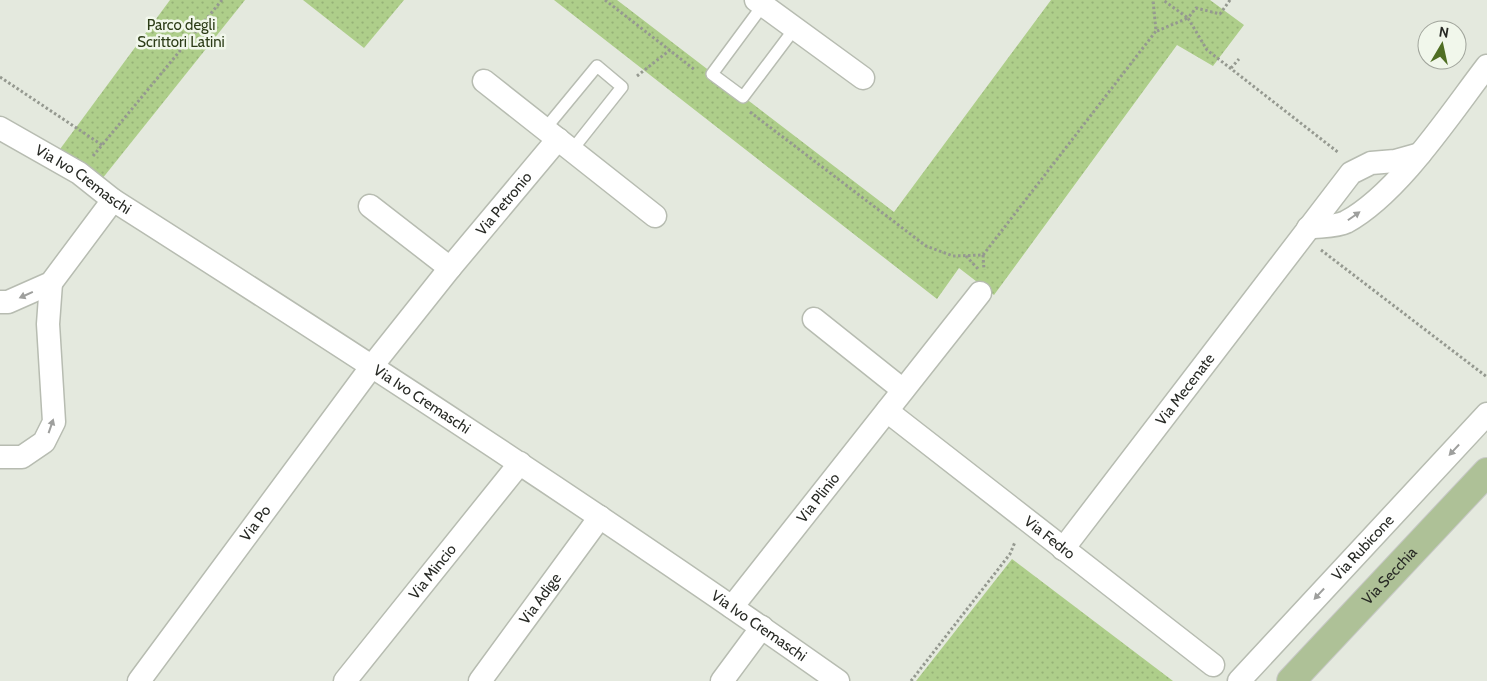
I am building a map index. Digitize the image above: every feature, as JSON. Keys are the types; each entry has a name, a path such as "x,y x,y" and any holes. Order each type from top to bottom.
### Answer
{"main road":[{"name":"Via Secchia","path":"1291,681 1487,472"}],"street":[{"path":"776,10 864,78"},
{"path":"1308,228 1344,223 1379,199 1420,154 1487,66"},
{"path":"484,80 655,216"},
{"name":"Via Ivo Cremaschi","path":"0,128 79,173 114,200 520,463 762,627 838,681"},
{"name":"Via Petronio","path":"372,366 450,268 558,140"},
{"name":"Via Mecenate","path":"1063,549 1351,173 1371,163 1395,161 1420,154"},
{"path":"0,302 8,302 51,284 114,200"},
{"path":"370,206 450,268"},
{"path":"0,457 22,457 44,442 54,422 48,324 51,284"},
{"name":"Via Plinio","path":"732,607 980,293"},
{"path":"814,319 904,390"},
{"name":"Via Po","path":"139,681 372,366"},
{"name":"Via Fedro","path":"887,411 1213,665"},
{"name":"Via Rubicone","path":"1239,681 1487,414"},
{"name":"Via Mincio","path":"345,681 520,463"},
{"name":"Via Adige","path":"480,681 600,516"},
{"path":"722,681 762,627"}],"lane":[{"path":"776,10 743,97 712,74 776,10"},
{"path":"597,66 622,87 558,140 597,66"}],"path":[{"path":"79,173 222,0"},
{"path":"605,0 700,74"},
{"path":"1152,0 1156,31"},
{"path":"1163,0 1188,18 1207,50 1231,68 1239,59"},
{"path":"966,256 984,276 983,255 1156,31 1188,18 1196,8 1220,14 1230,0"},
{"path":"622,87 670,50"},
{"path":"0,77 102,145"},
{"path":"747,110 926,246 953,256 983,255"},
{"path":"911,681 1010,554 1025,519"}],"green space":[{"name":"Parco degli Scrittori Latini","path":"170,0 245,0 94,189 52,160"},
{"path":"303,0 404,0 364,48"},
{"path":"554,0 617,0 894,212 1051,0 1210,0 1244,25 1213,66 1177,45 994,295 959,268 937,299"},
{"path":"1012,559 1173,681 916,681"}]}
